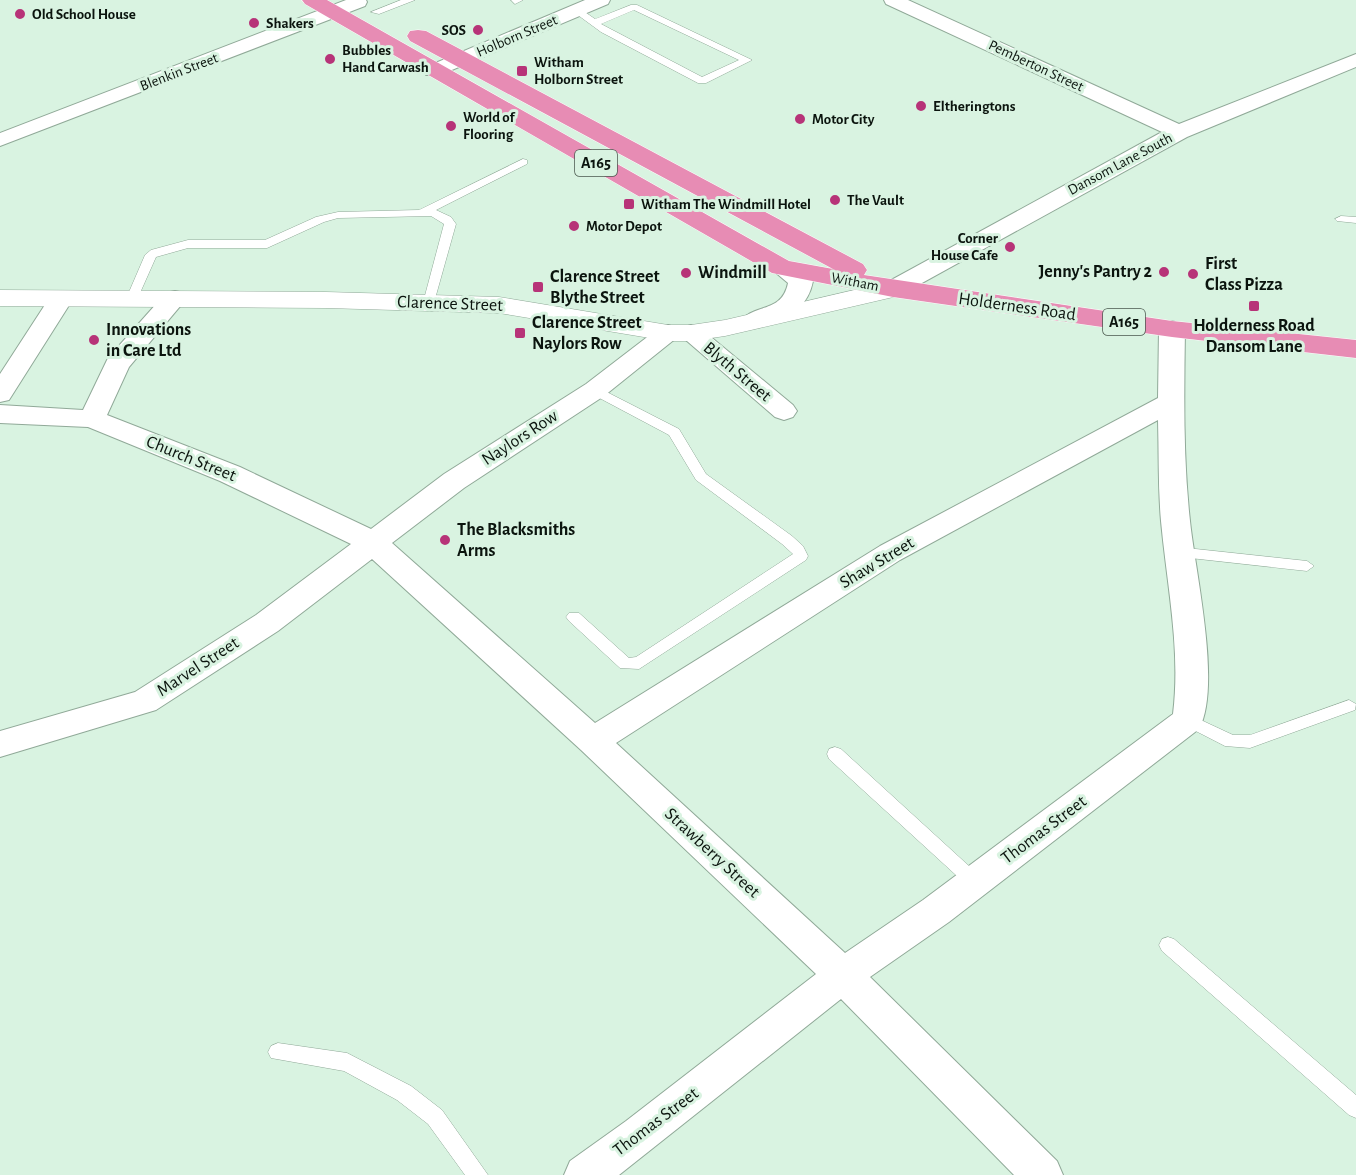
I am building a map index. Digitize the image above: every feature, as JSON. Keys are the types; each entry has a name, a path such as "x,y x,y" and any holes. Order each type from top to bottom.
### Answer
{"highway":[{"name":"Witham","path":"312,0 355,7 460,60 819,253 893,289"},
{"name":"Witham","path":"355,7 433,71 781,267 893,289"},
{"name":"Holderness Road","path":"893,289 1172,329 1356,349"}],"street":[{"name":"Holborn Street","path":"433,71 601,0"},
{"path":"900,4 932,0"},
{"name":"Pemberton Street","path":"900,4 1179,132"},
{"name":"Blenkin Street","path":"0,140 355,7"},
{"name":"Dansom Lane South","path":"893,289 1179,132 1356,60"},
{"path":"749,323 795,302 800,293 801,281 781,267"},
{"name":"Clarence Street","path":"0,298 175,298 499,305 679,333 749,323 893,289"},
{"path":"92,419 117,364 175,298"},
{"path":"0,394 61,299"},
{"path":"1172,329 1171,402 1178,552 1190,632 1192,687 1188,720"},
{"name":"Naylors Row","path":"372,542 454,481 679,333"},
{"name":"Blyth Street","path":"679,333 784,411"},
{"name":"Shaw Street","path":"592,741 890,553 1171,402"},
{"name":"Church Street","path":"0,414 92,419 230,474 372,542"},
{"name":"Strawberry Street","path":"372,542 592,741 843,975 1042,1175"},
{"name":"Marvel Street","path":"0,744 145,702 267,623 372,542"},
{"name":"Thomas Street","path":"585,1175 640,1135 843,975 975,882 1188,720"}],"lane":[{"path":"355,7 410,0"},
{"path":"576,10 594,23 702,81 747,60 634,7 594,23"},
{"path":"423,212 523,162"},
{"path":"132,299 151,255 155,253 189,244 267,244 330,216 423,212 442,216 450,224 429,303"},
{"path":"1341,219 1356,220"},
{"path":"574,617 626,664 639,663 801,556 787,540 701,477 692,466 684,442 674,432 595,390"},
{"path":"1178,552 1307,566"},
{"path":"1188,720 1231,741 1250,742 1349,706"},
{"path":"836,754 975,882"},
{"path":"1168,945 1356,1108"},
{"path":"278,1052 347,1062 404,1093 435,1117 478,1175"}],"place":[{"name":"Old School House","path":"20,14"},
{"name":"Shakers","path":"254,23"},
{"name":"SOS","path":"478,30"},
{"name":"Bubbles Hand Carwash","path":"330,59"},
{"name":"Witham Holborn Street","path":"522,71"},
{"name":"Eltheringtons","path":"921,106"},
{"name":"Motor City","path":"800,119"},
{"name":"World of Flooring","path":"451,126"},
{"name":"The Vault","path":"835,200"},
{"name":"Witham The Windmill Hotel","path":"629,204"},
{"name":"Motor Depot","path":"574,226"},
{"name":"Corner House Cafe","path":"1010,247"},
{"name":"Jenny's Pantry 2","path":"1164,272"},
{"name":"Windmill","path":"686,273"},
{"name":"First Class Pizza","path":"1193,274"},
{"name":"Clarence Street Blythe Street","path":"538,287"},
{"name":"Holderness Road Dansom Lane","path":"1254,306"},
{"name":"Clarence Street Naylors Row","path":"520,333"},
{"name":"Innovations in Care Ltd","path":"94,340"},
{"name":"The Blacksmiths Arms","path":"445,540"}]}
